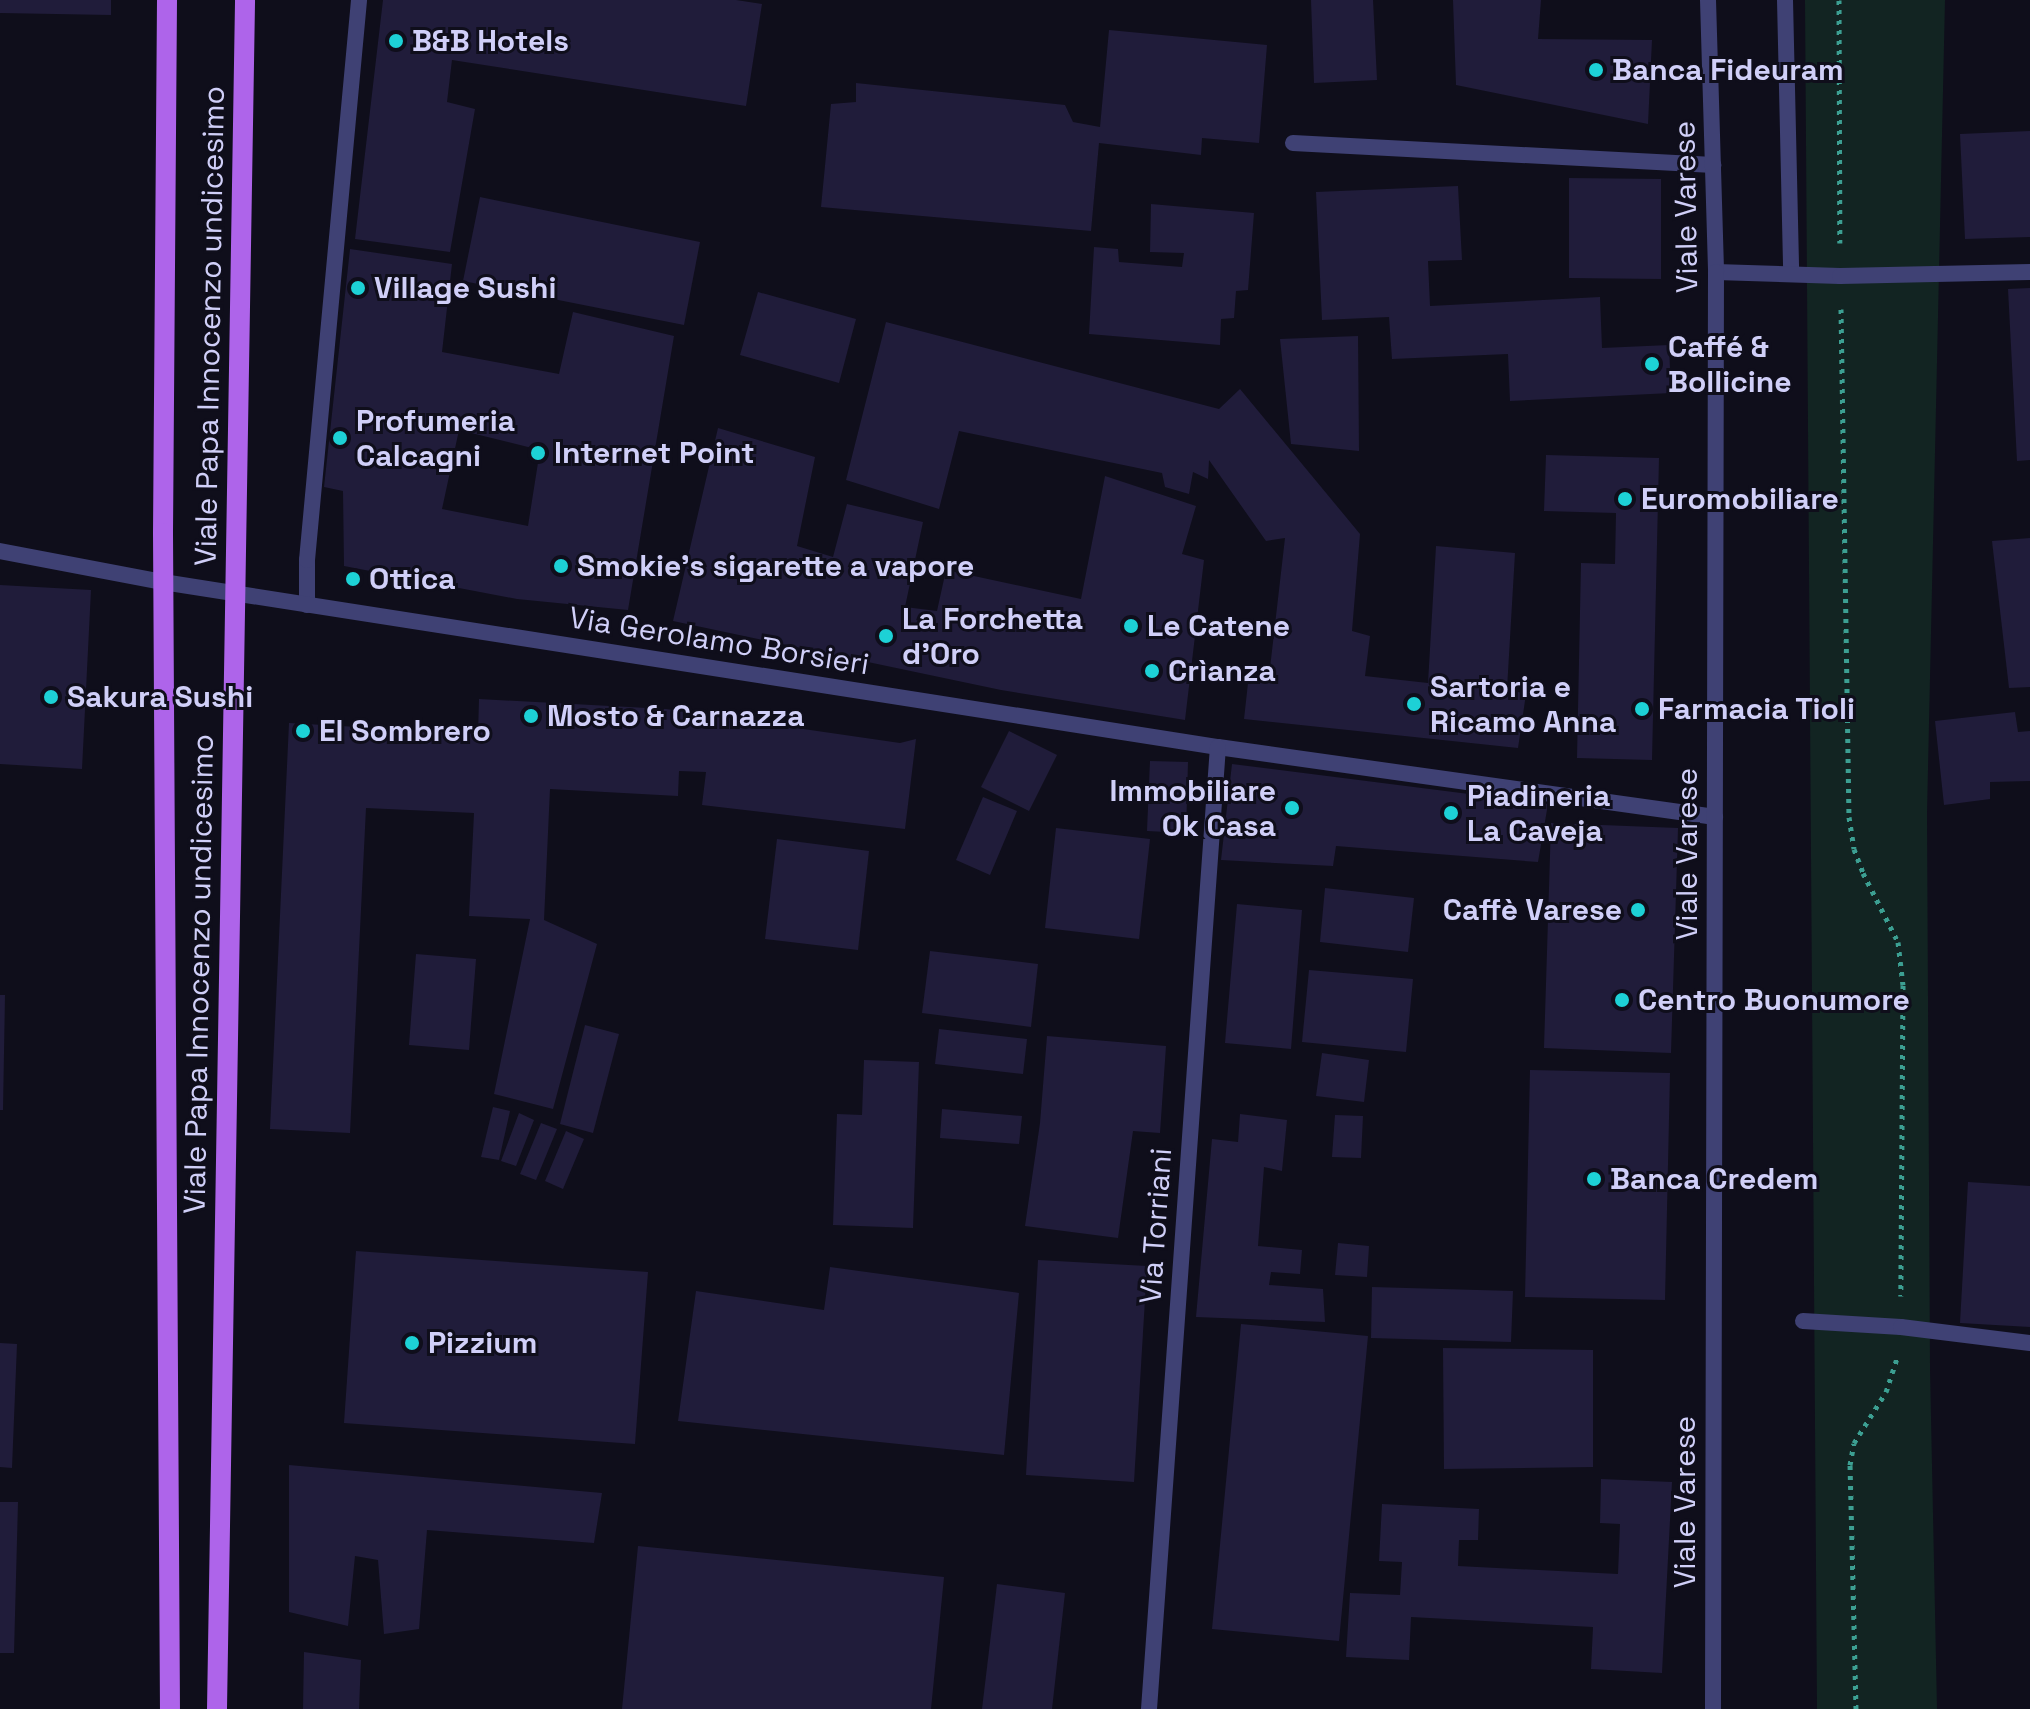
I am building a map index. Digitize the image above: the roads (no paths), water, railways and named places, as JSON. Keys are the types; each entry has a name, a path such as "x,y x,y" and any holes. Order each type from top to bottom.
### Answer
{"main road":[{"name":"Viale Papa Innocenzo undicesimo","path":"167,0 163,582 170,1709"},
{"name":"Viale Papa Innocenzo undicesimo","path":"217,1709 245,0"}],"street":[{"path":"307,605 307,560 359,0"},
{"name":"Viale Varese","path":"1708,0 1716,272 1713,1709"},
{"path":"1785,0 1791,272"},
{"path":"1293,143 1713,165"},
{"path":"1716,272 1791,272 1840,276 2030,272"},
{"name":"Via Gerolamo Borsieri","path":"0,551 163,582 1218,747 1715,817"},
{"name":"Via Torriani","path":"1149,1709 1218,747"},
{"path":"1803,1321 1901,1327 2030,1343"}],"place":[{"name":"B&B Hotels","path":"396,41"},
{"name":"Banca Fideuram","path":"1596,70"},
{"name":"Village Sushi","path":"358,288"},
{"name":"Caffé & Bollicine","path":"1652,364"},
{"name":"Profumeria Calcagni","path":"340,438"},
{"name":"Internet Point","path":"538,453"},
{"name":"Euromobiliare","path":"1625,499"},
{"name":"Smokie's sigarette a vapore","path":"561,566"},
{"name":"Ottica","path":"353,579"},
{"name":"Le Catene","path":"1131,626"},
{"name":"La Forchetta d'Oro","path":"886,636"},
{"name":"Crìanza","path":"1152,671"},
{"name":"Sakura Sushi","path":"51,697"},
{"name":"Sartoria e Ricamo Anna","path":"1414,704"},
{"name":"Farmacia Tioli","path":"1642,709"},
{"name":"Mosto & Carnazza","path":"531,716"},
{"name":"El Sombrero","path":"303,731"},
{"name":"Immobiliare Ok Casa","path":"1292,808"},
{"name":"Piadineria La Caveja","path":"1451,813"},
{"name":"Caffè Varese","path":"1638,910"},
{"name":"Centro Buonumore","path":"1622,1000"},
{"name":"Banca Credem","path":"1594,1179"},
{"name":"Pizzium","path":"412,1343"}]}
